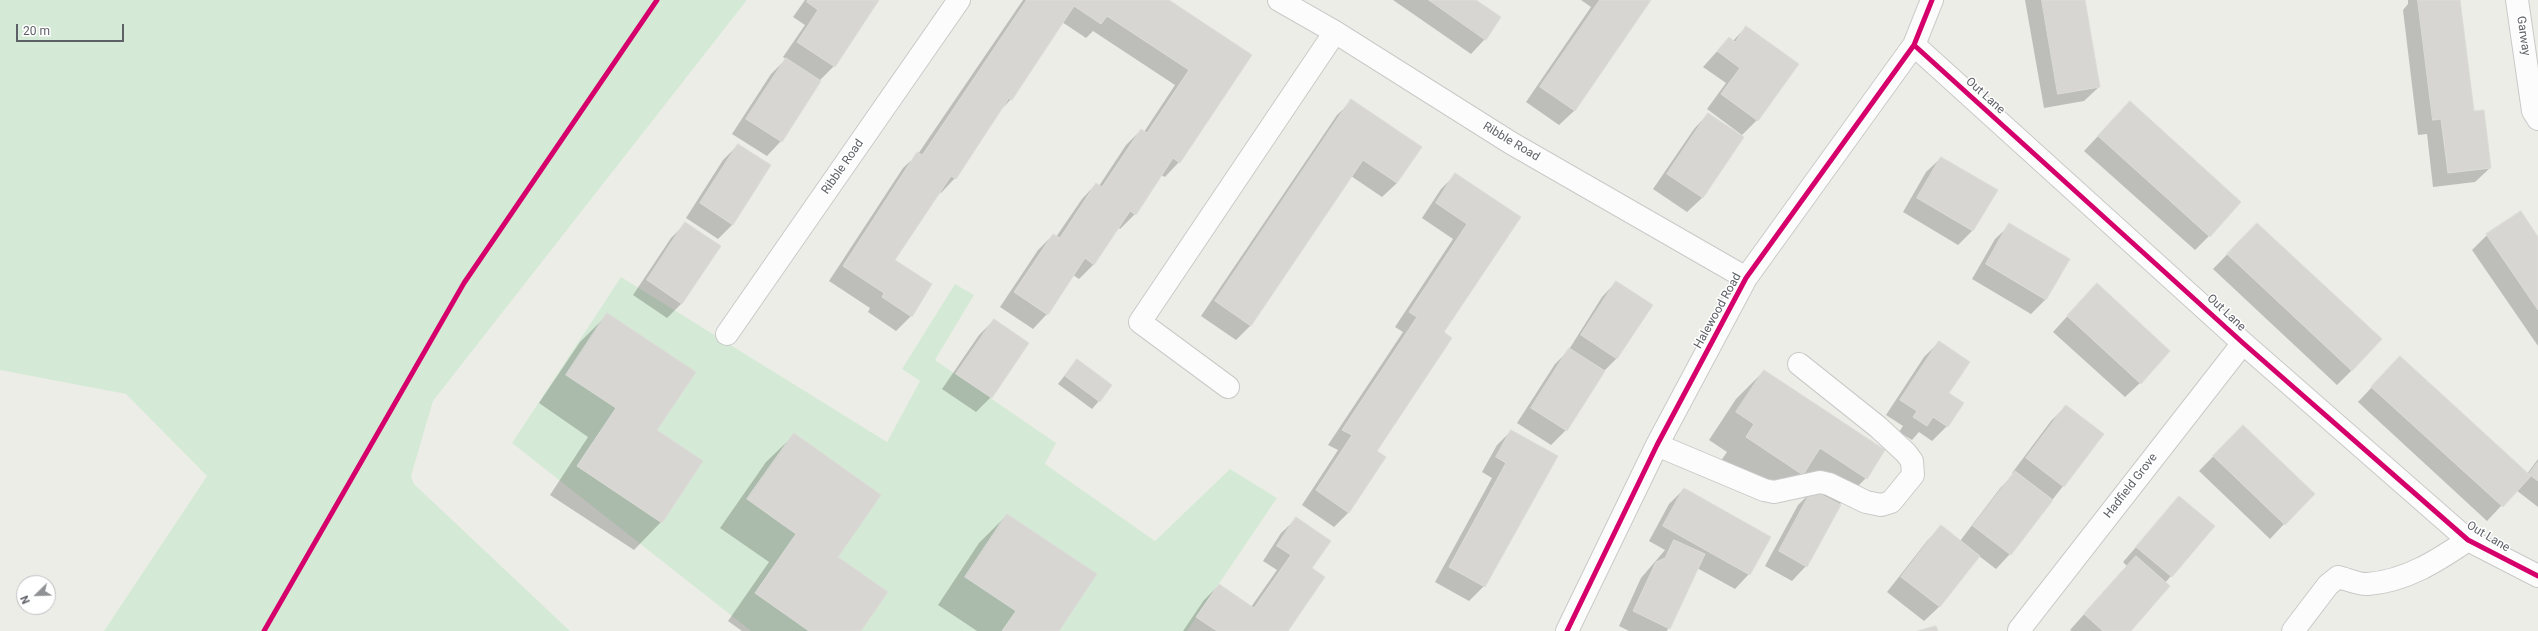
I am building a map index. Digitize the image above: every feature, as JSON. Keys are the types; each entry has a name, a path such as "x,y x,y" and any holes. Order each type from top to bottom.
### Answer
{"street":[{"name":"Ribble Road","path":"727,334 959,0"},
{"name":"Ribble Road","path":"1279,0 1335,32 1511,143 1746,278"},
{"name":"Halewood Road","path":"1567,631 1657,445 1746,278 1914,45 1932,0"},
{"name":"Garway","path":"2517,0 2533,111 2538,119"},
{"path":"1228,387 1140,322 1335,32"},
{"name":"Out Lane","path":"1914,45 2244,343 2468,540 2538,576"},
{"name":"Hadfield Grove","path":"2019,630 2244,343"},
{"path":"1657,445 1764,490 1784,492 1809,483 1820,482 1829,484 1866,502 1881,505 1891,502 1913,475 1912,462 1906,453 1878,427 1798,364"},
{"path":"2293,631 2328,585 2338,577 2367,584 2412,574 2436,561 2468,540"}],"green space":[{"path":"0,0 747,0 433,401 411,476 414,484 570,631 104,631 207,476 126,394 0,370"},
{"path":"621,277 887,442 920,381 902,369 955,284 974,295 935,360 1056,443 1045,464 1155,541 1230,469 1277,498 1187,631 751,631 512,443"}],"building":[{"path":"808,0 879,0 835,67 797,42 818,10 807,2"},
{"path":"1027,0 1169,0 1252,55 1180,163 1173,158 1136,215 1130,211 1094,265 1085,258 1048,315 1014,292 1053,234 1060,238 1096,183 1102,187 1141,129 1147,133 1189,70 1107,16 1101,24 1074,6 1012,100 1009,98 956,179 951,176 895,260 932,284 912,317 882,297 884,293 843,266 917,152 922,155"},
{"path":"1429,0 1476,0 1501,17 1486,40"},
{"path":"1600,0 1651,0 1575,111 1540,87"},
{"path":"2042,0 2085,0 2100,87 2058,94"},
{"path":"2418,0 2460,0 2474,111 2484,110 2491,168 2448,173 2441,119 2433,120"},
{"path":"1746,26 1799,64 1758,121 1721,94 1740,68 1717,51 1729,37 1735,42"},
{"path":"786,58 821,81 782,142 746,119"},
{"path":"1351,99 1422,147 1397,183 1363,160 1251,326 1215,301"},
{"path":"2130,101 2241,202 2210,237 2098,136"},
{"path":"1708,113 1744,137 1703,198 1667,174"},
{"path":"738,144 771,165 733,225 700,203"},
{"path":"1941,157 1998,190 1973,231 1917,198"},
{"path":"1455,173 1521,217 1444,332 1452,338 1377,451 1386,457 1349,513 1316,490 1352,435 1342,430 1417,317 1409,312 1467,224 1436,203"},
{"path":"2521,211 2538,237 2538,310 2486,234"},
{"path":"685,222 721,246 682,304 647,280"},
{"path":"2009,223 2070,259 2046,300 1986,264"},
{"path":"2257,223 2382,339 2352,371 2227,254"},
{"path":"1616,281 1653,305 1617,359 1581,335"},
{"path":"2097,283 2170,351 2141,384 2067,316"},
{"path":"607,313 696,372 657,430 703,461 662,523 577,466 616,408 566,375"},
{"path":"994,319 1029,343 992,398 956,374"},
{"path":"1939,341 1970,362 1949,393 1964,403 1948,427 1933,417 1927,426 1913,417 1917,411 1900,400"},
{"path":"1569,348 1605,371 1567,431 1531,408"},
{"path":"2400,356 2531,476 2503,507 2371,387"},
{"path":"1077,359 1112,385 1100,402 1065,376"},
{"path":"1764,370 1885,450 1867,479 1820,448 1803,475 1746,437 1754,424 1736,412"},
{"path":"2066,405 2104,434 2064,487 2026,458"},
{"path":"2243,425 2315,494 2285,525 2213,456"},
{"path":"1511,430 1558,456 1485,587 1449,567 1506,463 1496,457"},
{"path":"794,433 881,495 838,557 888,592 861,631 809,631 755,593 796,534 747,499"},
{"path":"2538,462 2538,481 2529,474"},
{"path":"2015,471 2053,500 2011,555 1973,526"},
{"path":"1684,488 1771,537 1750,575 1663,526"},
{"path":"1812,490 1841,505 1807,567 1779,551"},
{"path":"2179,496 2215,526 2172,577 2136,547"},
{"path":"1007,514 1097,574 1059,631 1002,631 1016,611 965,577"},
{"path":"1296,517 1331,541 1312,568 1325,577 1288,631 1217,631 1196,617 1219,584 1254,608 1291,555 1277,546"},
{"path":"1941,525 1980,556 1940,607 1901,577"},
{"path":"1674,540 1705,554 1670,629 1633,611 1656,562 1665,558"},
{"path":"2136,556 2170,586 2131,631 2103,631 2084,614"},
{"path":"1936,626 1938,631 1918,631"}],"cycle path":[{"path":"264,631 464,283 657,0"},
{"path":"1567,631 1657,445 1746,278 1914,45 1932,0"},
{"path":"1914,45 2243,343 2468,540 2538,576"}]}
